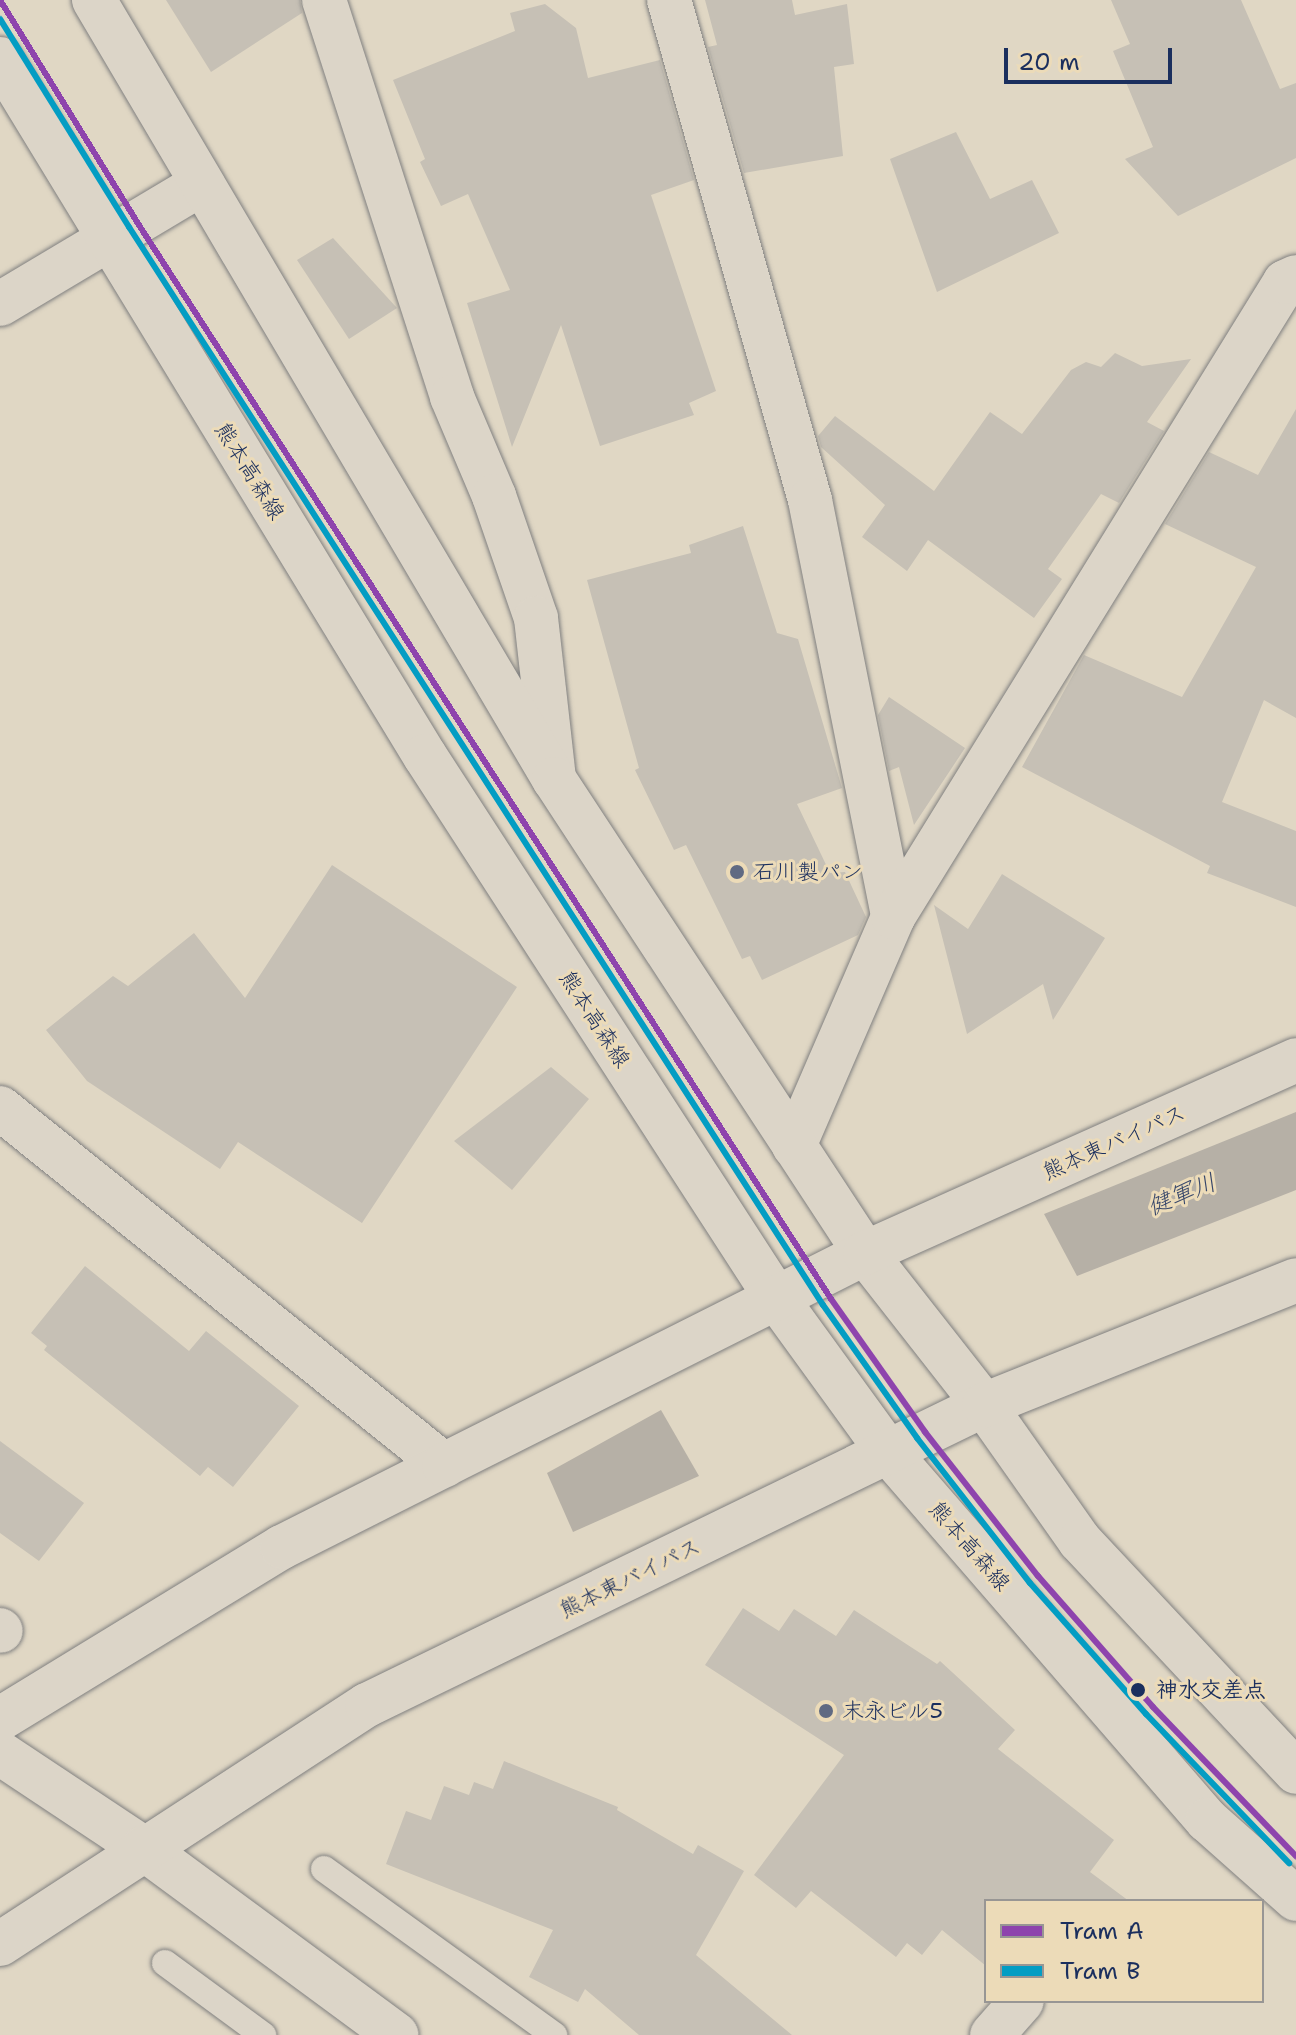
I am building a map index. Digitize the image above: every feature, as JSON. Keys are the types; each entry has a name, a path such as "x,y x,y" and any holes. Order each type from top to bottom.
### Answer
{"main road":[{"path":"94,0 554,779 865,1253 984,1405 1080,1541 1296,1772"},
{"path":"324,0 452,397 494,496 536,618 554,779"},
{"path":"669,0 810,500 893,917"},
{"name":"熊本高森線","path":"0,59 108,241 425,756 777,1299 889,1453 1207,1820 1296,1899"},
{"path":"0,304 201,184"},
{"path":"794,1146 893,917 1285,282 1296,277"},
{"name":"熊本東バイパス","path":"0,1719 282,1547 865,1253 1296,1060"},
{"path":"0,1108 444,1465"},
{"name":"熊本東バイパス","path":"0,1944 143,1848 367,1705 984,1405 1296,1280"},
{"path":"0,1753 143,1848 397,2035"},
{"path":"992,2035 1020,2003"}],"lane":[{"path":"324,1869 554,2035"},
{"path":"165,1963 263,2035"}],"water":[{"name":"健軍川","path":"1296,1112 1296,1190 1077,1276 1044,1214"},
{"path":"661,1410 699,1476 573,1532 547,1473"}],"building":[{"path":"166,0 300,0 302,13 211,72"},
{"path":"705,0 792,0 795,15 847,4 854,64 834,67 843,156 744,173 708,47 717,45"},
{"path":"1111,0 1241,0 1280,89 1296,83 1296,158 1178,216 1125,159 1153,147 1113,51 1130,44"},
{"path":"545,4 576,28 588,78 660,60 694,180 651,195 716,391 689,403 694,415 600,446 561,325 512,447 467,303 510,290 468,194 441,206 420,162 425,159 393,80 515,31 510,13"},
{"path":"956,132 990,199 1032,180 1059,233 937,292 890,159"},
{"path":"333,238 397,308 349,339 297,260"},
{"path":"1115,353 1142,366 1191,359 1147,422 1164,431 1119,503 1101,494 1048,569 1062,579 1034,618 928,540 907,571 862,537 885,505 821,447 818,436 835,416 934,491 990,412 1022,434 1071,370 1086,362 1101,367"},
{"path":"1296,409 1296,718 1264,700 1222,802 1296,831 1296,907 1207,873 1210,866 1022,767 1084,655 1182,697 1256,567 1165,524 1209,452 1258,475"},
{"path":"743,526 777,633 798,639 842,788 797,804 830,873 845,872 866,917 858,935 762,980 750,956 742,959 686,845 674,850 635,770 639,768 587,580 691,553 689,545"},
{"path":"889,697 965,748 914,825 899,767 889,771 878,715"},
{"path":"332,865 517,987 362,1223 238,1142 220,1169 87,1081 46,1030 113,976 128,986 194,933 245,998"},
{"path":"1002,874 1105,938 1053,1020 1043,984 967,1034 934,905 968,929"},
{"path":"551,1067 589,1099 512,1190 454,1141"},
{"path":"85,1266 189,1351 206,1331 299,1406 233,1487 208,1467 200,1476 44,1350 47,1346 31,1333"},
{"path":"0,1441 84,1503 39,1561 0,1533"},
{"path":"743,1608 779,1631 794,1609 836,1636 854,1610 937,1664 940,1661 1015,1730 998,1749 1114,1840 1090,1872 1126,1899 984,1899 984,1964 942,1930 922,1955 907,1943 896,1957 811,1891 796,1908 754,1875 844,1755 705,1665"},
{"path":"504,1761 618,1807 617,1810 693,1854 698,1845 744,1871 696,1955 792,2035 639,2035 585,1989 578,2002 529,1977 553,1930 386,1864 406,1811 431,1820 444,1786 469,1795 474,1782 493,1789"}],"tram line":[{"name":"A","path":"0,0 137,222 831,1299 925,1432 1038,1576 1153,1707 1296,1856"},
{"name":"B","path":"0,19 129,227 823,1305 917,1438 1030,1583 1146,1714 1289,1863"}],"place":[{"name":"石川製パン","path":"737,872"},
{"name":"神水交差点","path":"1138,1690"},
{"name":"末永ビル5","path":"826,1711"}]}
